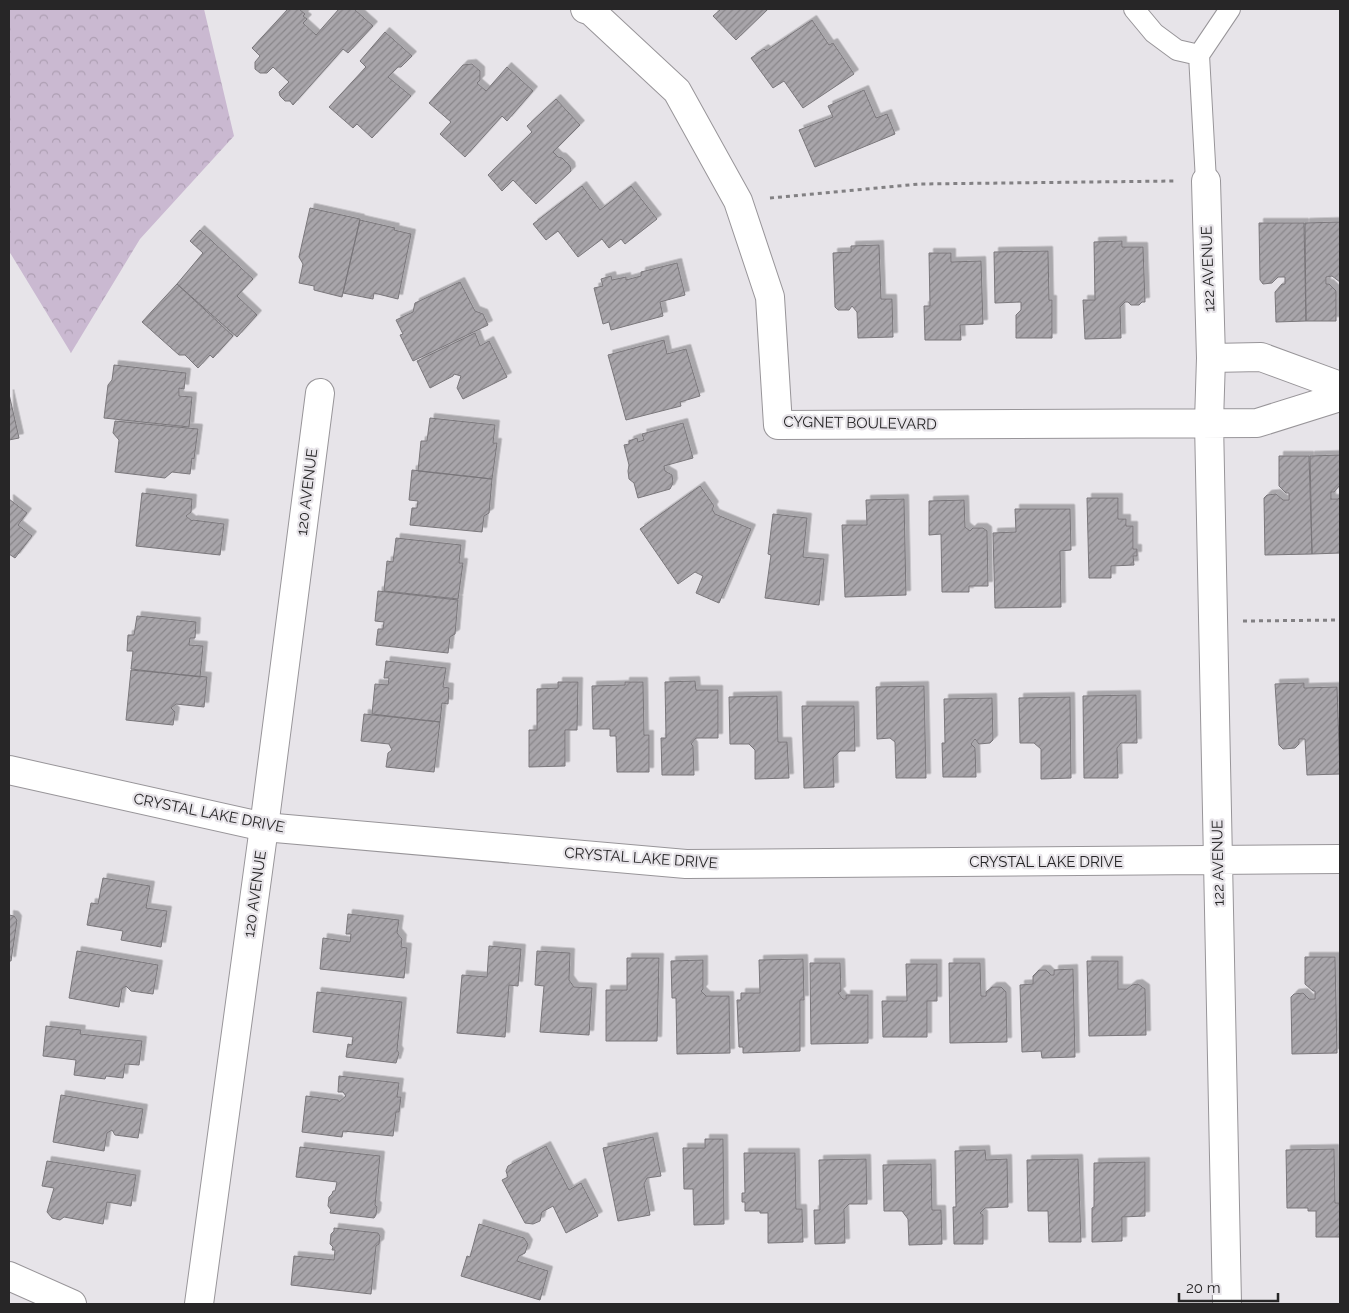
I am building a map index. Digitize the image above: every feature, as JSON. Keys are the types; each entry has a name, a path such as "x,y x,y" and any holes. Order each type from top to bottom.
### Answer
{"street":[{"name":"CYGNET BOULEVARD","path":"585,9 590,11 678,91 738,201 770,297 778,425 1209,422"},
{"name":"122 AVENUE","path":"1206,181 1211,358 1209,422 1228,1304"},
{"path":"1211,358 1261,357 1340,386"},
{"name":"120 AVENUE","path":"199,1304 264,827 320,393"},
{"path":"1209,422 1257,423 1340,397"},
{"name":"CRYSTAL LAKE DRIVE","path":"9,770 264,827 686,864 1340,859"},
{"path":"9,1276 72,1304"}],"lane":[{"path":"1134,9 1154,33 1177,50 1199,56"},
{"path":"1206,181 1199,56 1230,9"}],"path":[{"path":"738,201 920,184 1206,181"},
{"path":"1213,621 1340,620"}],"green space":[{"path":"9,9 204,9 234,136 140,239 71,353 9,251"}],"building":[{"path":"288,9 299,9 305,14 303,16 307,19 303,23 316,35 339,9 354,9 373,26 348,53 343,49 293,105 290,101 285,101 279,92 289,82 273,67 267,73 260,73 255,69 255,62 260,56 252,48"},
{"path":"721,9 768,9 736,40 713,16"},
{"path":"812,20 829,45 833,43 854,74 803,108 784,81 773,88 751,58 764,49 766,51"},
{"path":"385,32 412,56 388,77 411,96 372,138 357,124 353,128 329,107 366,67 360,61"},
{"path":"472,64 480,71 480,80 477,83 486,91 507,67 533,91 507,121 502,116 465,157 440,134 451,122 429,103 463,65"},
{"path":"864,90 876,118 887,114 895,134 815,167 799,130 833,117 828,106"},
{"path":"556,99 580,125 553,152 570,166 571,171 536,204 513,180 502,191 488,175 532,132 527,126"},
{"path":"582,186 600,210 631,186 657,219 625,244 621,239 609,248 602,239 578,257 558,231 546,240 533,224"},
{"path":"310,208 360,219 342,297 314,290 314,286 299,283 303,264 299,257"},
{"path":"360,220 395,228 394,230 411,234 398,299 374,293 373,299 343,293"},
{"path":"1340,222 1340,282 1332,276 1326,277 1326,284 1329,284 1336,291 1336,321 1306,321 1305,223"},
{"path":"1259,223 1304,223 1306,321 1276,322 1275,292 1282,284 1285,284 1285,277 1278,277 1272,283 1263,284 1260,280"},
{"path":"200,230 253,279 237,296 257,315 237,337 177,284 203,253 190,241"},
{"path":"1122,241 1122,247 1143,247 1145,302 1139,305 1131,305 1125,302 1120,307 1121,338 1085,339 1083,300 1095,300 1094,242"},
{"path":"879,245 881,299 892,299 893,337 858,338 857,312 852,306 849,310 838,310 835,307 833,253 851,252 851,246"},
{"path":"1048,251 1049,300 1052,300 1052,338 1016,338 1016,315 1021,310 1021,302 995,303 994,252"},
{"path":"929,253 951,253 951,262 981,261 983,324 960,325 961,340 925,340 924,306 930,306"},
{"path":"677,263 685,295 660,302 663,316 611,330 609,322 603,324 594,288 603,286 601,279 611,276 612,280 626,277 626,280 641,276 641,272"},
{"path":"460,282 475,311 483,314 488,325 413,361 400,335 403,334 396,320 413,312 415,303"},
{"path":"177,284 233,336 213,358 210,355 198,368 185,355 179,355 142,322"},
{"path":"475,333 480,346 489,341 507,377 463,399 457,388 461,376 454,374 430,388 417,361"},
{"path":"664,340 667,354 686,349 700,396 680,402 681,406 626,420 608,355"},
{"path":"114,365 186,373 184,389 179,388 179,396 192,397 189,427 104,418 108,385 112,380"},
{"path":"9,394 19,438 9,440"},
{"path":"430,418 495,425 493,443 497,443 492,479 418,471 421,441 427,441"},
{"path":"115,421 198,429 190,474 172,472 165,478 115,472 119,440 113,433"},
{"path":"683,423 693,458 664,466 665,471 672,475 673,483 670,489 638,498 634,483 629,479 629,465 624,445 637,438 638,442 644,440 642,434"},
{"path":"1340,455 1340,485 1334,492 1331,492 1331,499 1338,499 1340,497 1340,553 1312,554 1310,456"},
{"path":"1279,456 1309,456 1312,554 1265,555 1264,498 1267,495 1276,494 1283,500 1289,500 1289,493 1286,493 1279,486"},
{"path":"412,470 492,479 489,513 484,516 482,532 410,525 412,508 417,508 418,501 409,500"},
{"path":"700,486 714,506 712,509 715,514 751,529 719,603 696,593 703,576 695,572 678,584 640,529"},
{"path":"142,493 192,499 191,512 186,516 192,521 224,524 220,555 136,546"},
{"path":"1087,498 1118,498 1118,519 1126,519 1126,526 1133,526 1133,549 1137,549 1137,556 1133,556 1134,565 1111,566 1111,578 1089,578"},
{"path":"9,499 27,513 18,525 32,536 15,558 9,554"},
{"path":"904,499 906,595 845,597 842,525 867,525 866,500"},
{"path":"964,500 965,527 970,531 973,528 983,528 987,531 988,586 969,586 969,592 942,592 941,534 929,535 929,501"},
{"path":"1015,509 1070,509 1071,550 1060,551 1061,607 995,608 993,533 1016,532"},
{"path":"773,514 807,518 803,557 824,559 819,605 765,598 771,555 768,554"},
{"path":"396,538 461,545 459,563 463,563 458,599 384,591 387,561 393,562"},
{"path":"378,591 458,600 455,634 450,637 448,653 376,645 378,629 383,629 384,622 375,621"},
{"path":"137,616 196,622 195,638 190,638 189,645 203,646 200,677 131,669 133,651 127,651 128,635 134,635"},
{"path":"386,661 446,668 443,687 449,688 448,704 442,703 440,722 372,714 375,684 388,685 389,678 384,678"},
{"path":"131,670 207,677 204,707 176,704 171,708 175,712 173,725 126,720"},
{"path":"695,681 696,690 718,690 718,738 696,738 691,744 693,746 694,775 662,775 661,738 666,738 665,682"},
{"path":"558,682 578,682 577,730 565,730 565,766 529,767 529,730 537,730 537,689 558,688"},
{"path":"625,682 643,682 644,735 649,735 649,772 617,772 616,736 610,736 610,729 593,729 592,686 625,685"},
{"path":"1304,683 1304,688 1337,687 1340,774 1307,775 1305,739 1299,739 1299,744 1295,748 1283,749 1279,745 1275,684"},
{"path":"924,686 926,778 896,778 895,742 890,738 877,739 876,687"},
{"path":"1136,695 1137,743 1121,743 1117,748 1118,778 1084,778 1083,696"},
{"path":"777,696 778,742 787,742 789,778 755,779 755,750 749,744 730,744 729,697"},
{"path":"1070,697 1071,778 1041,779 1041,749 1034,743 1020,743 1019,698"},
{"path":"992,698 993,740 990,743 979,744 975,739 971,744 975,748 976,777 943,777 942,743 945,743 944,699"},
{"path":"802,706 854,706 855,751 840,751 833,758 834,787 804,788"},
{"path":"364,714 440,722 434,772 386,767 388,753 392,750 389,744 361,741"},
{"path":"103,878 150,886 146,908 167,911 161,947 121,940 123,931 87,925 91,903 98,904"},
{"path":"348,914 399,920 397,933 402,939 401,947 407,948 404,978 320,969 323,938 350,942 351,934 346,934"},
{"path":"9,915 14,916 17,920 11,961 9,961"},
{"path":"489,946 521,949 518,986 509,985 505,1037 457,1033 462,975 487,977"},
{"path":"77,951 158,965 153,994 131,991 126,986 122,989 119,1007 69,998"},
{"path":"537,951 570,953 569,980 574,987 592,988 589,1035 540,1032 544,986 535,985"},
{"path":"1305,957 1335,957 1337,1053 1292,1054 1291,997 1294,994 1303,993 1309,999 1315,999 1315,991 1305,984"},
{"path":"627,958 659,958 657,1041 606,1041 606,990 627,990"},
{"path":"803,959 804,1000 800,1000 800,1051 743,1053 743,1047 739,1047 737,1000 741,1000 741,993 760,993 759,960"},
{"path":"703,960 703,989 701,991 706,996 729,996 730,1053 677,1054 676,998 672,998 671,961"},
{"path":"1087,961 1118,961 1118,989 1127,989 1132,985 1138,984 1145,989 1146,1035 1089,1036"},
{"path":"810,963 840,963 841,991 838,993 843,999 846,999 846,995 868,995 868,1043 811,1044"},
{"path":"949,963 980,963 981,996 986,996 986,992 992,987 1001,987 1006,992 1007,1042 950,1043"},
{"path":"906,964 937,964 937,1001 927,1001 927,1037 883,1037 882,1001 907,1001"},
{"path":"1073,969 1075,1057 1042,1058 1041,1051 1022,1052 1020,985 1033,984 1033,976 1039,970 1046,970 1051,975 1054,975 1054,970"},
{"path":"317,992 402,1002 397,1050 399,1053 396,1063 346,1057 348,1044 352,1045 353,1037 313,1032"},
{"path":"46,1026 81,1030 80,1034 142,1041 139,1065 125,1064 123,1078 106,1076 105,1079 74,1075 76,1060 43,1056"},
{"path":"339,1076 399,1083 397,1097 401,1097 399,1112 396,1112 393,1136 343,1131 342,1137 302,1132 306,1096 338,1100 339,1102 346,1096 343,1092 338,1092"},
{"path":"61,1095 143,1109 138,1138 115,1135 112,1130 107,1133 104,1151 53,1142"},
{"path":"653,1137 661,1176 647,1178 644,1184 650,1215 618,1221 603,1148"},
{"path":"705,1139 723,1139 724,1224 694,1225 693,1189 684,1189 683,1148 705,1148"},
{"path":"546,1146 569,1190 581,1183 598,1216 566,1233 553,1206 542,1212 540,1221 533,1224 525,1223 502,1180 508,1177 506,1171 508,1166"},
{"path":"300,1147 380,1156 375,1205 377,1207 374,1218 330,1213 331,1210 328,1206 329,1197 335,1191 337,1182 296,1177"},
{"path":"1334,1149 1335,1203 1340,1203 1340,1237 1316,1237 1316,1211 1308,1211 1308,1208 1287,1208 1286,1150"},
{"path":"985,1150 986,1160 1007,1159 1008,1207 985,1208 980,1213 983,1215 983,1244 954,1244 953,1207 956,1207 955,1151"},
{"path":"744,1153 795,1153 796,1209 802,1209 803,1242 768,1243 768,1213 745,1211 745,1202 742,1202 742,1193 745,1193"},
{"path":"866,1159 867,1204 849,1204 844,1209 845,1243 815,1244 814,1210 820,1210 819,1160"},
{"path":"1078,1159 1081,1242 1049,1242 1048,1211 1028,1211 1027,1160"},
{"path":"47,1161 136,1175 131,1206 107,1202 103,1224 64,1217 60,1220 52,1218 47,1212 54,1188 42,1186"},
{"path":"1145,1162 1145,1216 1122,1217 1122,1241 1092,1242 1094,1163"},
{"path":"931,1164 932,1210 941,1210 942,1244 909,1245 908,1219 902,1211 884,1211 883,1165"},
{"path":"479,1224 524,1238 528,1244 525,1253 519,1256 517,1261 548,1271 540,1300 461,1276 467,1256 470,1257"},
{"path":"334,1228 378,1233 380,1236 379,1244 376,1246 371,1294 291,1285 294,1256 334,1260 335,1250 332,1250 333,1247 330,1244"}]}
